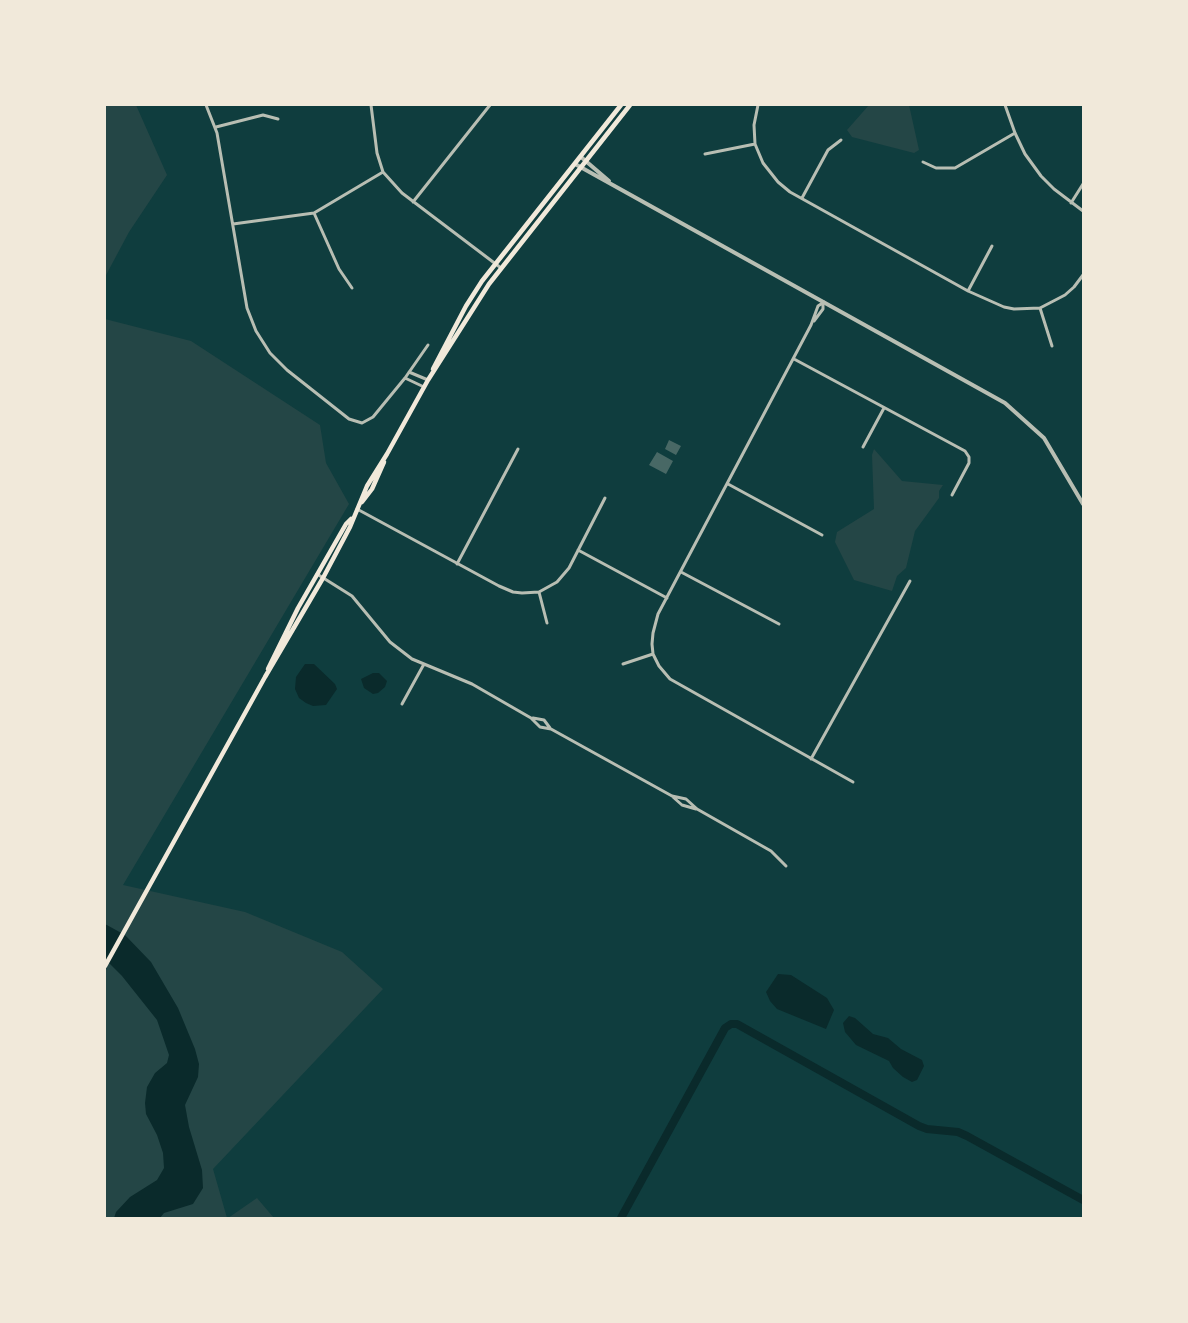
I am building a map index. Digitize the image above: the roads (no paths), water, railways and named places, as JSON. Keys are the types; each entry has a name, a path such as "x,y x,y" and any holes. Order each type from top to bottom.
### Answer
{"main road":[{"path":"428,380 466,306 495,264 621,105"},
{"path":"105,966 265,677 323,578 358,507 372,489 387,454 424,387 471,309 630,105"},
{"path":"611,118 617,123"},
{"path":"528,223 533,228"},
{"path":"466,306 471,309"},
{"path":"461,315 466,319"},
{"path":"265,677 283,635 346,524 353,517"}],"street":[{"path":"206,105 216,127 251,319 266,348 287,370 349,419 359,423 369,420 405,378 428,345"},
{"path":"371,105 376,153 383,172 413,202 501,268"},
{"path":"413,202 490,105"},
{"path":"758,105 754,124 754,144 770,173 778,182 801,198 968,291 1004,307 1040,308 1065,295 1083,275"},
{"path":"1005,105 1025,154 1041,176 1083,211"},
{"path":"216,127 263,115 278,119"},
{"path":"923,162 936,168 955,168 1015,134"},
{"path":"801,198 828,150 841,140"},
{"path":"705,154 754,144"},
{"path":"581,157 615,185"},
{"path":"575,164 580,169 615,185 1005,403 1044,438 1083,504"},
{"path":"233,224 314,213 383,172"},
{"path":"1071,203 1083,184"},
{"path":"314,213 339,269 352,288"},
{"path":"968,291 992,246"},
{"path":"824,302 823,309 812,325 655,622 652,633 653,654 670,679 853,782"},
{"path":"1040,308 1052,346"},
{"path":"794,359 962,448 969,460 952,495"},
{"path":"409,372 428,380"},
{"path":"405,378 424,387"},
{"path":"863,447 884,408"},
{"path":"457,564 519,449"},
{"path":"728,484 822,535"},
{"path":"358,507 457,564 513,592 539,592 557,582 569,568 605,498"},
{"path":"578,550 667,598"},
{"path":"681,572 779,624"},
{"path":"317,574 352,596 400,651 424,664 472,684 531,718 540,726 552,729 672,796 682,806 697,809"},
{"path":"811,759 910,581"},
{"path":"539,592 547,623"},
{"path":"623,664 653,654"},
{"path":"402,704 424,664"},
{"path":"531,718 544,720 552,729"},
{"path":"672,796 686,799 697,809 771,851 786,866"}],"waterway":[{"path":"621,1218 725,1028 731,1024 737,1024 919,1126 958,1132 967,1136 1083,1200"}]}
